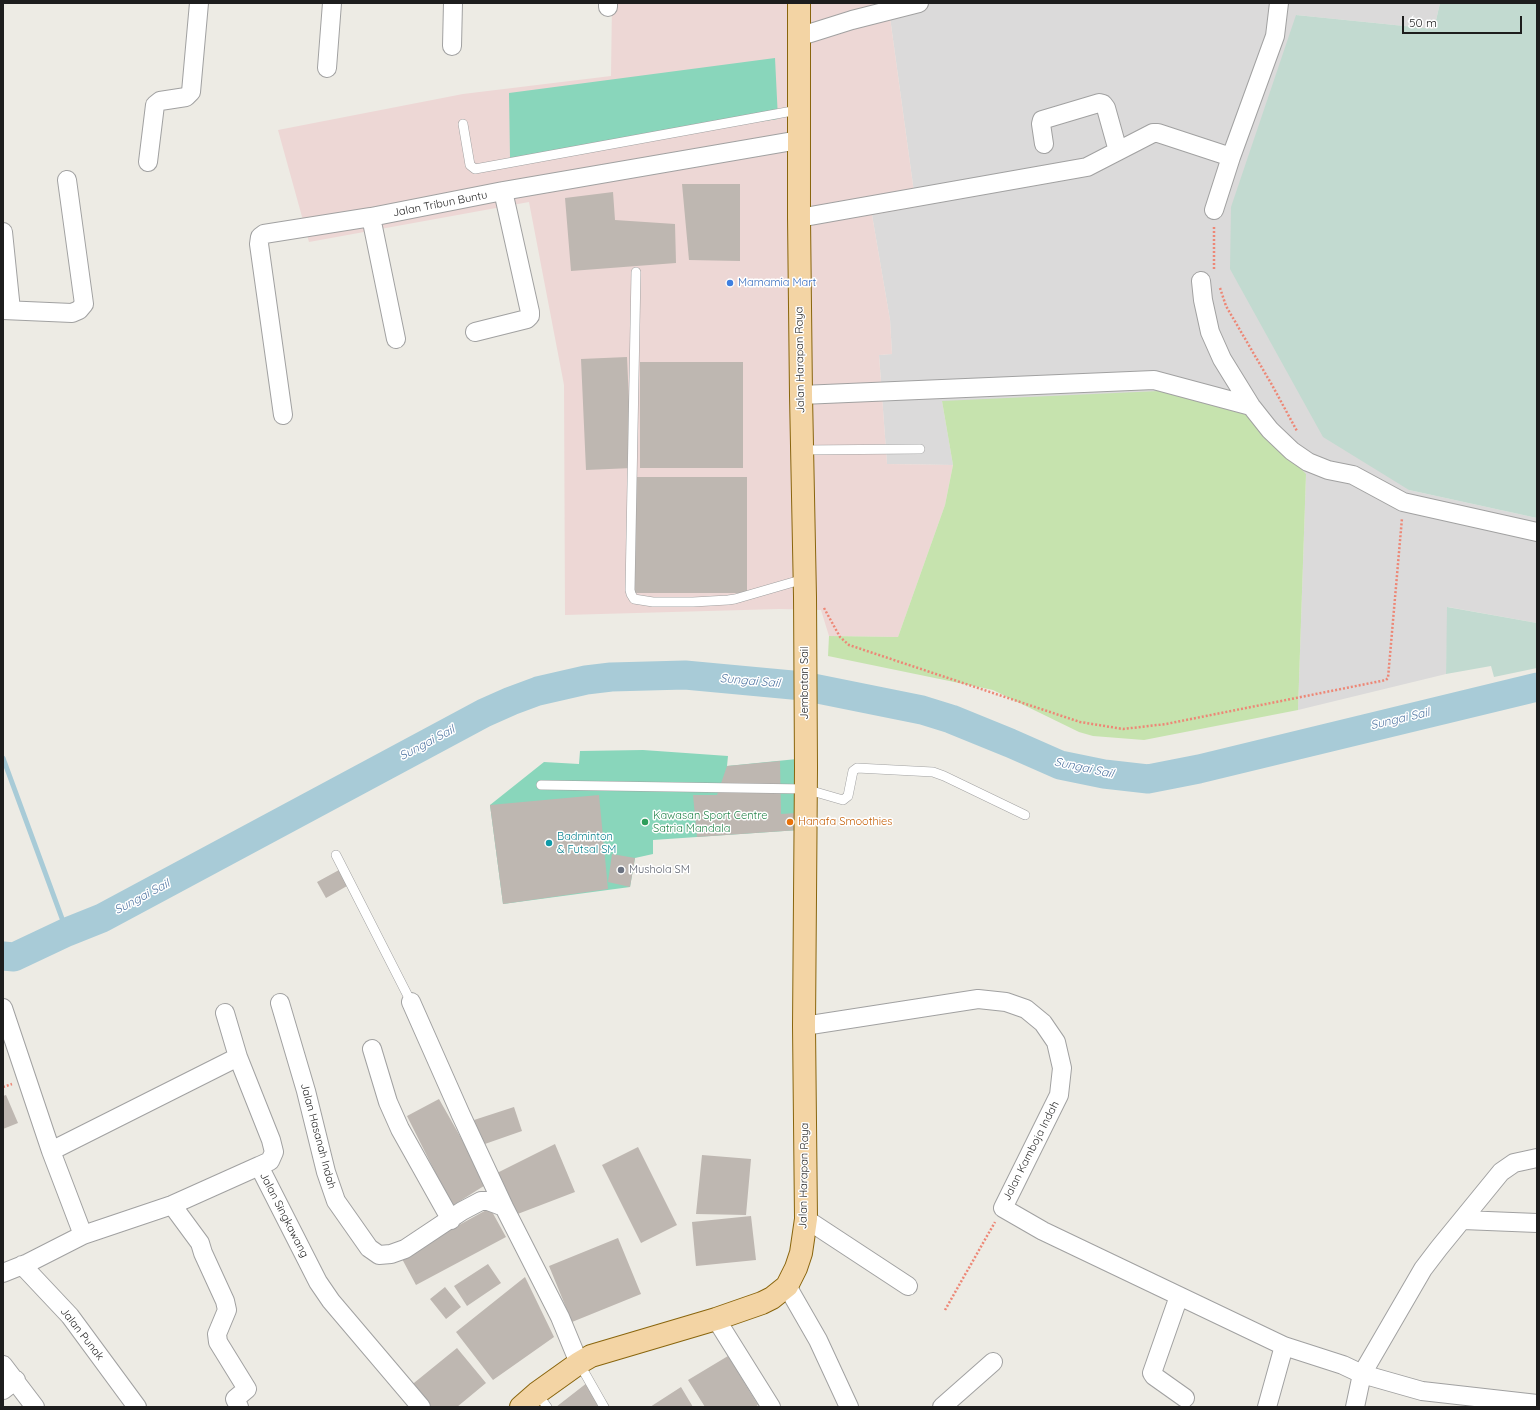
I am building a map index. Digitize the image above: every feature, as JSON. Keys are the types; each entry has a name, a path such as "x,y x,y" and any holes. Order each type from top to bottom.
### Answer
{"main road":[{"name":"Jalan Harapan Raya","path":"799,3 798,110 804,588"},
{"name":"Jembatan Sail","path":"804,588 806,768"},
{"name":"Jalan Harapan Raya","path":"535,1402 579,1363 591,1356 716,1318 762,1303 772,1298 787,1286 796,1268 806,1218 804,1026 806,768"}],"street":[{"path":"148,162 155,105 160,101 186,97 191,92 199,3"},
{"path":"327,68 332,3"},
{"path":"452,46 453,3"},
{"path":"798,37 852,20 919,3"},
{"path":"1214,210 1231,157 1275,36 1279,3"},
{"path":"1044,144 1041,124 1042,120 1103,104 1106,108 1118,151"},
{"path":"799,218 1080,168 1094,164 1147,135 1158,133 1231,157"},
{"name":"Jalan Tribun Buntu","path":"283,415 258,240 264,234 371,217 503,191 799,140"},
{"path":"3,232 7,310 72,312 79,310 84,304 67,180"},
{"path":"474,332 527,319 530,316 503,191"},
{"path":"371,217 396,339"},
{"path":"1207,276 1203,300 1210,332 1222,359 1251,406 1270,430 1292,451 1308,462 1328,470 1353,475 1403,502 1537,532"},
{"path":"801,395 1154,380 1251,406"},
{"name":"Jalan Kamboja Indah","path":"804,1026 978,999 1006,1002 1026,1009 1043,1023 1056,1042 1062,1068 1059,1095 1003,1208 1043,1231 1284,1346 1362,1374 1422,1391 1537,1404"},
{"path":"411,1002 461,1115 504,1207 560,1317 579,1363"},
{"name":"Jalan Hasanah Indah","path":"280,1003 306,1091 326,1172 336,1202 369,1248 379,1255 391,1254 405,1249 466,1208 481,1201 488,1201 504,1207"},
{"path":"3,1008 51,1151 83,1235"},
{"path":"225,1013 238,1057 271,1140 274,1152 270,1161 259,1166"},
{"path":"372,1050 388,1102 400,1129 450,1220"},
{"path":"51,1151 238,1057"},
{"path":"1355,1407 1362,1374 1424,1269 1439,1248 1502,1172 1514,1163 1537,1158"},
{"name":"Jalan Singkawang","path":"3,1272 22,1265 83,1235 172,1205 259,1166 318,1282 331,1301 421,1407"},
{"path":"172,1205 200,1243 203,1253 225,1301 227,1310 217,1334 218,1342 247,1389 235,1399 240,1407"},
{"path":"806,1218 908,1286"},
{"path":"1463,1220 1537,1223"},
{"name":"Jalan Punak","path":"22,1265 70,1316 137,1407"},
{"path":"787,1286 818,1340 849,1407"},
{"path":"1179,1296 1152,1373 1185,1398"},
{"path":"716,1318 771,1407"},
{"path":"1267,1407 1284,1346"},
{"path":"942,1407 993,1362"},
{"path":"3,1365 10,1385 35,1407"}],"lane":[{"path":"462,124 470,165 475,168 798,110"},
{"path":"636,272 630,590 634,599 653,602 692,602 735,599 804,588"},
{"path":"802,450 920,449"},
{"path":"541,784 806,789 843,800 848,796 853,771 856,768 933,772 1025,815"},
{"path":"336,855 411,1002"},
{"path":"579,1363 604,1407"}],"path":[{"path":"1207,276 1214,210"},
{"path":"1219,285 1226,306 1296,429 1301,435"},
{"path":"804,588 825,609 840,637 849,644 1080,722 1123,729 1166,724 1386,680 1388,678 1403,502"},
{"path":"945,1310 1003,1208"}],"shaded area":[{"path":"612,3 888,3 916,207 872,215 890,320 892,354 879,355 887,464 953,465 945,505 898,637 829,636 821,610 779,609 565,615 564,385 529,202 309,242 278,130 463,94 611,76"},
{"path":"888,3 1440,3 1434,29 1296,15 1409,490 1537,518 1537,623 1448,607 1446,674 1298,710 1306,474 942,401 953,465 887,464 879,355 892,354 890,320 872,215 916,207"}],"green space":[{"path":"1440,3 1537,3 1537,518 1409,490 1323,437 1230,269 1231,207 1296,15 1434,29"},
{"path":"775,58 778,119 510,158 509,93"},
{"path":"1159,391 1247,415 1306,474 1298,710 1144,740 1093,736 1079,732 993,690 828,656 829,636 898,637 945,505 953,465 942,401"},
{"path":"1447,607 1537,623 1537,668 1494,677 1491,666 1446,674"},
{"name":"Kawasan Sport Centre Satria Mandala","path":"643,750 728,756 727,766 797,759 799,830 653,840 653,854 635,858 630,887 503,904 490,805 544,762 579,764 580,751"}],"building":[{"path":"682,184 740,184 740,261 689,260"},
{"path":"613,192 615,220 675,224 676,263 571,271 565,198"},
{"path":"627,357 632,468 586,470 581,359"},
{"path":"640,362 743,362 743,468 640,468"},
{"path":"634,477 747,477 747,593 634,593"},
{"path":"780,761 781,814 797,813 799,830 697,837 693,795 717,795 727,766"},
{"name":"Badminton & Futsal SM","path":"599,795 608,889 503,904 490,805"},
{"name":"Mushola SM","path":"612,854 635,858 630,887 608,882"},
{"path":"339,870 347,886 326,898 317,882"},
{"path":"6,1095 18,1123 3,1129 3,1096"},
{"path":"439,1099 487,1184 452,1206 407,1116"},
{"path":"514,1107 522,1131 482,1145 474,1120"},
{"path":"555,1144 575,1192 515,1215 495,1174"},
{"path":"638,1147 677,1225 641,1243 602,1165"},
{"path":"702,1155 751,1159 746,1215 696,1214"},
{"path":"490,1208 506,1237 416,1285 401,1257"},
{"path":"751,1216 756,1260 696,1266 692,1222"},
{"path":"618,1238 641,1294 572,1322 549,1266"},
{"path":"488,1264 501,1283 467,1306 454,1286"},
{"path":"525,1277 554,1337 493,1380 456,1332"},
{"path":"445,1287 461,1307 446,1319 430,1299"},
{"path":"457,1348 486,1383 457,1407 425,1407 409,1387"},
{"path":"728,1356 758,1405 755,1407 705,1407 688,1380"},
{"path":"592,1379 610,1407 556,1407"},
{"path":"681,1387 693,1407 650,1407"}],"waterway":[{"name":"Sungai Sail","path":"3,956 14,957 67,932 102,918 484,713 538,691 586,680 611,677 685,675 803,686 922,710 951,719 1060,765 1104,774 1148,779 1199,769 1537,687"},
{"path":"3,758 67,932"}],"place":[{"name":"Mamamia Mart","path":"730,283"},
{"name":"Kawasan Sport Centre Satria Mandala","path":"645,822"},
{"name":"Hanafa Smoothies","path":"790,822"},
{"name":"Badminton & Futsal SM","path":"549,843"},
{"name":"Mushola SM","path":"621,870"}]}
